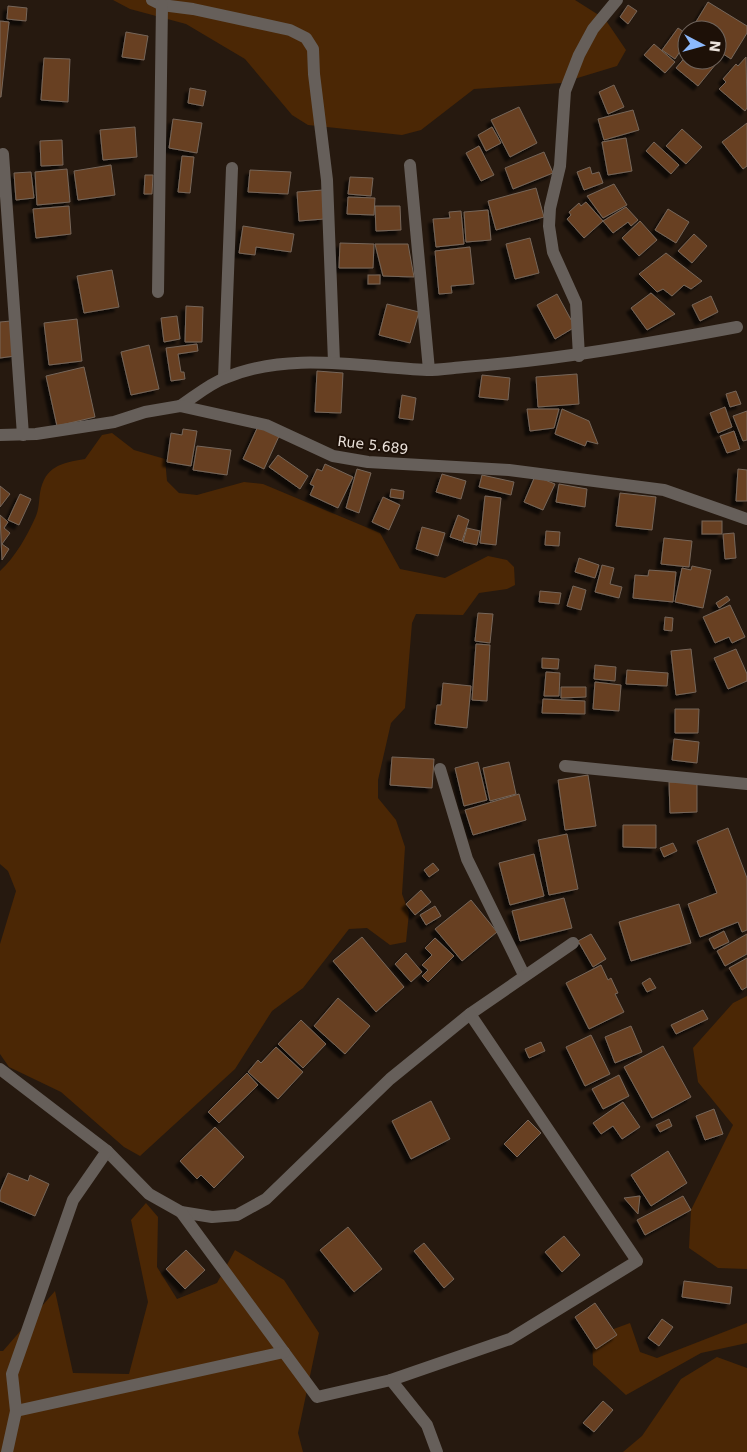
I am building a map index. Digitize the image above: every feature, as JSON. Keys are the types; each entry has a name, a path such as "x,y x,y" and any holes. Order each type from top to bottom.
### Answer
{"street":[{"path":"579,356 576,302 553,252 549,226 550,208 560,166 566,91 579,55 593,29 617,0"},
{"path":"158,292 157,2 290,30 306,38 313,49 314,74 327,180 334,362"},
{"path":"3,154 23,435"},
{"path":"410,165 429,370"},
{"path":"224,378 232,168"},
{"path":"180,406 224,378 266,367 294,363 334,362 429,370 535,362 579,356 737,327"},
{"name":"Rue 5.689","path":"0,434 23,435 114,422 145,412 180,406 266,425 333,456 368,462 509,470 664,490 747,519"},
{"path":"565,766 747,784"},
{"path":"440,769 467,859 524,975"},
{"path":"0,1069 107,1151 149,1194 181,1212 212,1217 237,1215 266,1199 390,1078 470,1014 572,943"},
{"path":"181,1212 317,1397 391,1380 510,1339 637,1260 470,1014"},
{"path":"7,1452 16,1411 12,1374 73,1200 107,1151"},
{"path":"16,1411 284,1352"},
{"path":"391,1380 427,1425 437,1452"}],"shaded area":[{"path":"113,0 575,0 605,19 626,50 617,66 561,83 474,89 421,130 402,135 308,125 292,115 245,59 186,24 130,9"},
{"path":"112,433 134,450 165,459 167,481 179,493 197,495 244,482 263,484 380,533 400,569 445,578 488,556 507,560 514,567 515,585 507,589 479,593 463,615 416,614 412,623 405,708 391,723 378,780 378,798 396,820 405,847 402,894 409,913 406,942 390,945 367,928 349,929 303,988 272,1011 235,1069 140,1156 124,1147 61,1092 9,1067 0,1054 0,944 16,891 8,871 0,864 0,571 16,552 29,531 37,513 42,484 50,471 62,464 85,459 102,435"},
{"path":"747,996 747,1269 718,1268 689,1248 691,1210 733,1125 698,1082 693,1048 733,1003"},
{"path":"146,1203 158,1217 157,1267 177,1299 217,1283 235,1250 284,1280 319,1333 298,1433 303,1452 0,1452 0,1351 3,1351 55,1291 73,1373 129,1374 148,1302 131,1220"},
{"path":"630,1323 640,1352 657,1358 747,1323 747,1343 701,1353 626,1395 593,1365 592,1337"},
{"path":"717,1357 747,1368 747,1452 623,1452 642,1436 681,1379"}],"building":[{"path":"708,2 747,26 747,33 731,59 727,56 727,20 697,20"},
{"path":"628,5 637,11 628,24 620,17"},
{"path":"8,6 27,8 26,21 7,19"},
{"path":"0,21 9,22 1,97 0,97"},
{"path":"677,29 677,56 675,59 662,50"},
{"path":"126,32 148,36 144,60 122,57"},
{"path":"654,44 675,62 665,73 644,55"},
{"path":"746,57 747,108 745,111 719,89 726,82 723,79 736,64 738,66"},
{"path":"44,58 70,59 68,102 41,100"},
{"path":"678,70 711,70 698,86"},
{"path":"614,85 624,107 608,114 599,92"},
{"path":"190,88 206,91 203,106 188,103"},
{"path":"519,107 537,143 510,157 491,120"},
{"path":"633,110 639,130 604,140 598,119"},
{"path":"173,119 202,123 197,153 169,148"},
{"path":"747,123 747,166 743,169 722,142"},
{"path":"135,127 137,157 103,160 100,130"},
{"path":"492,127 501,143 486,151 478,135"},
{"path":"682,129 702,147 686,164 666,146"},
{"path":"626,138 632,171 608,175 602,142"},
{"path":"62,140 63,165 41,166 40,141"},
{"path":"654,142 679,165 671,174 646,151"},
{"path":"479,146 494,175 481,181 466,153"},
{"path":"544,152 553,173 513,189 505,168"},
{"path":"182,156 194,157 190,193 178,192"},
{"path":"111,165 115,195 78,200 74,171"},
{"path":"590,167 592,174 599,172 603,183 584,190 577,172"},
{"path":"67,169 70,202 37,205 35,172"},
{"path":"250,170 291,172 288,194 248,192"},
{"path":"31,172 34,198 16,200 14,173"},
{"path":"145,175 153,175 152,194 144,194"},
{"path":"350,177 373,178 371,196 348,194"},
{"path":"614,184 627,205 603,218 587,196"},
{"path":"536,188 544,217 496,230 488,201"},
{"path":"323,190 324,219 299,221 297,192"},
{"path":"348,197 375,198 374,215 347,214"},
{"path":"586,202 603,221 584,238 567,219 571,215 569,212 579,203 581,206"},
{"path":"69,206 71,234 36,238 33,209"},
{"path":"375,206 400,206 401,230 376,231"},
{"path":"626,207 638,220 631,226 628,222 613,233 603,221"},
{"path":"668,209 689,222 676,243 655,230"},
{"path":"488,210 491,240 466,242 464,212"},
{"path":"461,211 464,244 436,247 433,219 450,218 449,212"},
{"path":"640,221 657,240 639,256 622,238"},
{"path":"243,226 294,234 291,252 256,247 255,255 239,253"},
{"path":"694,234 707,246 692,263 678,251"},
{"path":"530,238 539,273 515,279 506,244"},
{"path":"340,243 374,244 373,268 339,268"},
{"path":"375,244 408,244 414,277 383,276"},
{"path":"470,247 474,284 451,286 452,293 439,294 435,251"},
{"path":"666,253 702,281 691,289 684,285 672,296 663,289 657,292 639,274"},
{"path":"112,270 119,307 84,313 77,276"},
{"path":"368,275 380,275 380,284 368,284"},
{"path":"651,293 675,314 647,330 631,308"},
{"path":"557,294 575,327 555,339 537,305"},
{"path":"711,296 718,312 700,321 692,305"},
{"path":"387,304 419,312 410,343 379,335"},
{"path":"186,306 203,307 202,342 185,342"},
{"path":"177,316 180,339 164,342 161,318"},
{"path":"77,319 82,361 49,365 44,323"},
{"path":"11,321 15,356 0,358 0,322"},
{"path":"197,344 198,351 178,354 181,372 184,372 185,379 171,381 166,348"},
{"path":"149,345 159,389 131,395 121,352"},
{"path":"84,367 95,417 57,426 46,376"},
{"path":"317,371 343,373 341,413 315,412"},
{"path":"577,374 579,404 538,407 536,377"},
{"path":"482,375 510,378 508,400 479,397"},
{"path":"736,391 741,404 730,407 726,394"},
{"path":"402,395 416,398 413,420 399,418"},
{"path":"725,407 732,427 718,433 710,413"},
{"path":"527,409 559,409 554,428 530,431"},
{"path":"562,409 589,421 598,444 587,441 585,446 555,434"},
{"path":"747,411 747,440 743,441 733,416"},
{"path":"259,424 280,434 264,469 243,459"},
{"path":"183,429 197,431 191,466 167,462 171,433 182,435"},
{"path":"734,431 740,449 727,453 720,436"},
{"path":"197,446 231,450 227,475 193,470"},
{"path":"278,455 308,476 300,489 269,467"},
{"path":"325,464 353,477 338,508 310,495 314,486 310,484 317,469 322,471"},
{"path":"357,469 371,473 359,513 346,508"},
{"path":"738,469 747,470 747,501 736,501"},
{"path":"442,474 466,481 461,499 436,492"},
{"path":"482,475 514,482 511,495 479,487"},
{"path":"535,476 555,484 543,510 524,502"},
{"path":"559,484 587,489 585,507 556,502"},
{"path":"0,486 10,494 0,507"},
{"path":"391,489 404,491 403,499 390,497"},
{"path":"620,493 656,497 652,530 616,526"},
{"path":"20,494 31,499 19,525 8,520"},
{"path":"485,496 501,498 496,545 480,543"},
{"path":"383,497 400,505 389,530 372,522"},
{"path":"0,515 8,522 4,528 10,533 2,544 9,549 2,560"},
{"path":"458,515 469,520 462,541 450,537"},
{"path":"702,521 722,521 722,534 702,534"},
{"path":"422,527 445,533 438,556 416,549"},
{"path":"467,528 480,531 477,545 463,542"},
{"path":"546,531 560,532 559,546 545,545"},
{"path":"734,533 736,558 725,559 723,534"},
{"path":"664,538 692,541 689,567 661,564"},
{"path":"579,558 599,565 595,578 575,572"},
{"path":"602,565 614,568 610,584 622,587 619,598 595,592"},
{"path":"692,566 711,570 703,608 675,602 682,568 691,570"},
{"path":"649,570 676,572 673,602 633,598 635,575 648,576"},
{"path":"573,586 586,590 581,610 567,606"},
{"path":"540,591 561,593 559,604 539,602"},
{"path":"727,596 730,600 719,608 716,603"},
{"path":"730,605 745,637 732,643 729,637 715,643 703,617"},
{"path":"478,613 493,614 490,643 475,641"},
{"path":"665,617 673,618 672,631 664,630"},
{"path":"476,644 490,645 487,701 472,700"},
{"path":"691,649 696,692 676,695 671,651"},
{"path":"736,649 747,674 747,681 728,689 714,658"},
{"path":"542,658 559,659 558,669 542,668"},
{"path":"595,665 616,667 615,681 594,679"},
{"path":"627,670 668,673 667,686 626,684"},
{"path":"546,672 560,673 559,696 544,696"},
{"path":"595,682 621,685 619,711 593,709"},
{"path":"443,683 471,686 467,728 435,724 437,705 441,705"},
{"path":"561,687 586,687 586,697 561,698"},
{"path":"543,699 585,701 585,714 542,713"},
{"path":"675,709 699,709 698,733 675,733"},
{"path":"674,739 699,742 697,763 672,760"},
{"path":"392,757 434,759 432,788 390,785"},
{"path":"478,762 487,800 464,806 455,768"},
{"path":"509,762 516,794 490,801 483,768"},
{"path":"588,775 596,826 565,830 558,780"},
{"path":"669,782 697,782 697,812 670,813"},
{"path":"519,794 526,820 473,835 465,810"},
{"path":"623,825 656,825 656,848 623,847"},
{"path":"728,828 747,878 747,930 742,932 738,922 700,937 688,904 717,893 697,841"},
{"path":"567,834 578,889 549,895 538,840"},
{"path":"673,843 677,851 664,857 660,848"},
{"path":"534,854 544,896 510,905 499,863"},
{"path":"433,863 439,870 429,877 424,870"},
{"path":"421,890 431,902 415,915 406,904"},
{"path":"564,898 572,928 520,941 512,911"},
{"path":"471,900 497,932 462,961 435,929"},
{"path":"679,904 691,943 631,961 619,922"},
{"path":"435,906 441,916 426,925 420,915"},
{"path":"724,931 729,942 714,949 709,939"},
{"path":"591,934 606,959 593,967 578,941"},
{"path":"747,934 747,954 725,966 717,951"},
{"path":"362,937 404,987 376,1012 333,961"},
{"path":"435,938 454,956 428,982 422,976 428,970 422,965 432,955 425,948"},
{"path":"406,953 422,972 411,982 395,964"},
{"path":"747,958 747,987 742,990 729,968"},
{"path":"601,965 608,980 611,978 618,993 615,994 624,1012 589,1029 566,983"},
{"path":"650,978 656,988 647,992 642,983"},
{"path":"338,998 370,1026 345,1054 314,1026"},
{"path":"703,1010 708,1019 676,1034 671,1025"},
{"path":"301,1020 326,1044 303,1068 278,1044"},
{"path":"631,1026 642,1052 615,1063 605,1037"},
{"path":"591,1035 610,1074 585,1086 566,1047"},
{"path":"541,1042 545,1051 529,1058 525,1049"},
{"path":"663,1046 691,1097 652,1118 624,1067"},
{"path":"276,1047 303,1072 278,1099 248,1072 258,1060 261,1063"},
{"path":"247,1073 258,1085 219,1123 208,1112"},
{"path":"619,1075 629,1096 603,1109 592,1089"},
{"path":"431,1101 450,1139 411,1159 392,1121"},
{"path":"623,1102 640,1127 622,1139 613,1126 601,1134 593,1123"},
{"path":"714,1109 723,1134 705,1140 696,1116"},
{"path":"669,1119 672,1126 660,1132 656,1125"},
{"path":"528,1120 541,1133 517,1157 504,1144"},
{"path":"215,1127 244,1157 214,1188 201,1175 197,1179 180,1161"},
{"path":"668,1151 687,1183 651,1206 631,1175"},
{"path":"8,1173 28,1181 30,1175 49,1184 35,1216 0,1201 0,1192"},
{"path":"640,1196 638,1214 624,1198"},
{"path":"683,1196 691,1210 645,1235 637,1220"},
{"path":"348,1227 382,1269 354,1292 320,1250"},
{"path":"564,1236 580,1255 562,1272 545,1252"},
{"path":"424,1243 454,1279 444,1288 414,1251"},
{"path":"186,1250 205,1270 185,1289 166,1269"},
{"path":"684,1281 732,1287 730,1304 682,1297"},
{"path":"595,1303 617,1335 596,1349 575,1317"},
{"path":"662,1319 673,1327 659,1346 648,1338"},
{"path":"603,1401 613,1410 594,1432 583,1423"}]}
